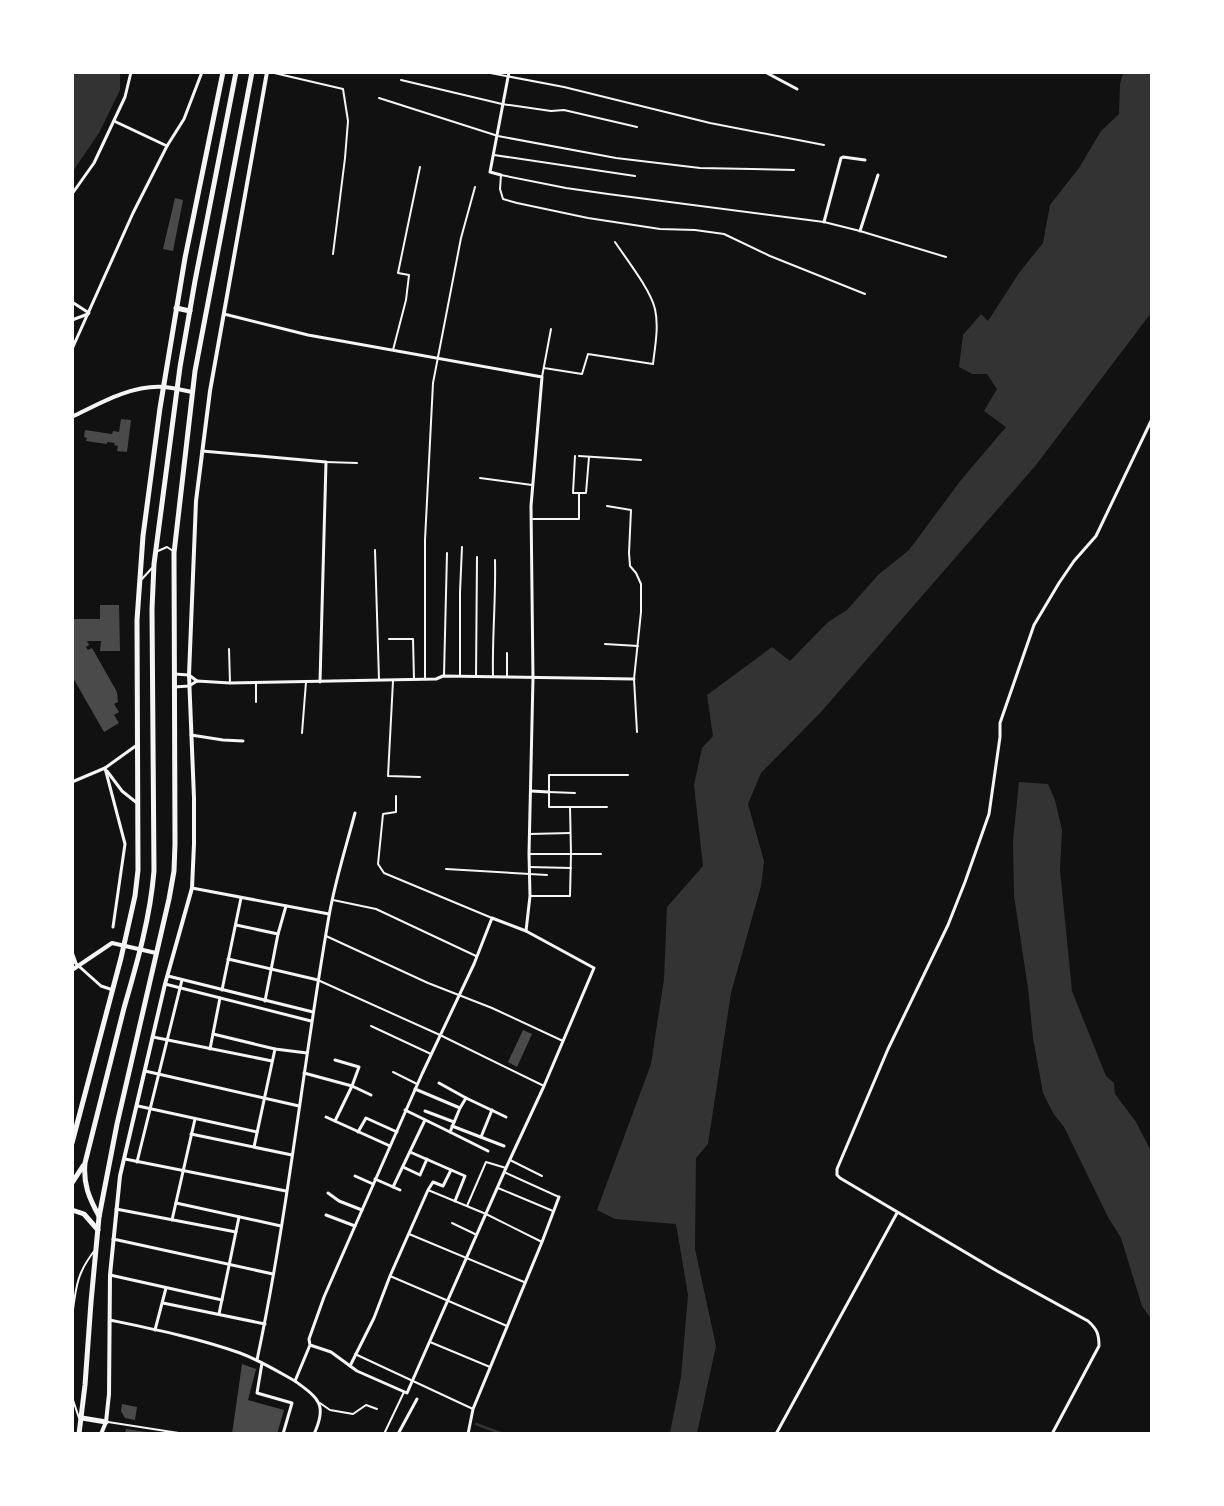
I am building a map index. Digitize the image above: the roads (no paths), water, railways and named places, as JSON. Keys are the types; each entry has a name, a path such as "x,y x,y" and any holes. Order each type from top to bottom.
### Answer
{"main road":[{"path":"72,1143 113,990 137,882 139,582 148,490 176,308 203,163 223,72"},
{"path":"99,1217 88,1196 85,1185 85,1163 141,949 153,894 152,609 154,564 177,389 190,311 236,72"},
{"path":"79,1434 82,1420 90,1302 99,1217 108,1166 174,871 174,553 192,392 252,72"},
{"path":"176,308 190,311"},
{"path":"72,1183 85,1163"},
{"path":"72,1210 84,1214 98,1230"},
{"path":"82,1420 106,1422"}],"street":[{"path":"72,194 94,163 125,97 131,72"},
{"path":"72,350 133,213 167,146 184,119 202,72"},
{"path":"101,1434 106,1422 109,1394 110,1275 120,1176 138,1106 165,984 192,888 194,844 189,674 196,501 210,391 268,72"},
{"path":"502,174 490,172 509,72"},
{"path":"765,72 797,89"},
{"path":"114,121 167,146"},
{"path":"824,222 841,158 865,160"},
{"path":"860,231 878,175"},
{"path":"72,302 89,313"},
{"path":"72,320 89,313"},
{"path":"224,314 308,335 542,377 532,484 531,518 534,678 529,854 530,896 526,931"},
{"path":"72,417 98,404 135,390 164,387 192,392"},
{"path":"1052,1434 1099,1346 1099,1334 1096,1328 1088,1321 1028,1289 897,1213 836,1175 888,1049 948,925 989,814 1000,738 1000,723 1034,625 1058,583 1096,536 1152,419"},
{"path":"202,452 326,462 320,682"},
{"path":"174,674 189,674 197,681 230,684 436,679 444,676 634,679"},
{"path":"174,687 189,686 197,681"},
{"path":"191,735 244,741"},
{"path":"72,782 105,768 138,744"},
{"path":"105,768 117,786 137,803"},
{"path":"105,768 125,844 113,927"},
{"path":"531,791 549,792"},
{"path":"257,1360 265,1324 281,1226 312,1012 329,914 355,813"},
{"path":"192,888 329,914"},
{"path":"222,990 241,898"},
{"path":"265,1001 278,934 286,906"},
{"path":"295,1381 310,1345 309,1339 324,1297 492,918 526,931 594,968 544,1086 406,1393 357,1370 331,1352 310,1345"},
{"path":"236,924 278,934"},
{"path":"72,970 112,942 156,953"},
{"path":"72,952 77,966"},
{"path":"228,959 318,980"},
{"path":"72,960 101,986 113,990"},
{"path":"168,976 312,1012"},
{"path":"137,1162 182,980"},
{"path":"165,984 311,1021"},
{"path":"210,1049 220,998"},
{"path":"213,1034 275,1049 307,1053"},
{"path":"153,1037 272,1061"},
{"path":"254,1147 275,1049"},
{"path":"335,1060 359,1067 335,1121"},
{"path":"145,1071 299,1106"},
{"path":"304,1073 352,1086 371,1095"},
{"path":"439,1083 506,1117"},
{"path":"415,1089 460,1108"},
{"path":"450,1132 466,1098"},
{"path":"138,1106 257,1132"},
{"path":"406,1110 488,1151"},
{"path":"481,1137 492,1110"},
{"path":"425,1112 504,1146"},
{"path":"326,1117 390,1146"},
{"path":"358,1132 366,1118 397,1132"},
{"path":"172,1220 194,1119"},
{"path":"394,1187 425,1120"},
{"path":"191,1134 292,1155"},
{"path":"410,1152 465,1176 455,1201"},
{"path":"124,1159 286,1191"},
{"path":"403,1167 420,1175 427,1159"},
{"path":"350,1366 374,1318 390,1276 428,1190 434,1182 443,1186 451,1170"},
{"path":"355,1176 373,1184"},
{"path":"375,1179 400,1190"},
{"path":"328,1193 339,1201 362,1210"},
{"path":"468,1434 472,1409 559,1197"},
{"path":"176,1203 281,1226"},
{"path":"116,1209 236,1232"},
{"path":"776,1434 897,1213"},
{"path":"326,1215 355,1226"},
{"path":"219,1314 239,1217"},
{"path":"113,1239 273,1274"},
{"path":"110,1275 222,1300"},
{"path":"156,1330 166,1288"},
{"path":"163,1303 265,1324"},
{"path":"110,1320 156,1330 240,1353 257,1360 295,1381 314,1395 320,1403 320,1417 315,1433"},
{"path":"262,1363 256,1393 292,1404 283,1434"},
{"path":"398,1434 417,1399"}],"lane":[{"path":"268,72 343,89 348,121 333,254"},
{"path":"485,72 564,88 710,123 824,145"},
{"path":"401,80 502,104 552,111 564,110 637,127"},
{"path":"379,98 498,136 616,158 700,168 794,170"},
{"path":"494,155 635,176"},
{"path":"393,350 406,300 409,275 398,273 420,167"},
{"path":"865,294 770,256 724,234 695,230 660,229 588,218 503,199 500,189 502,174 566,188 824,222 946,257"},
{"path":"425,678 425,540 433,383 461,238 475,187"},
{"path":"544,368 582,374 588,354 653,364 657,323 655,308 648,293 615,242"},
{"path":"542,377 551,329"},
{"path":"575,456 573,492 579,493 586,492 589,456"},
{"path":"580,456 641,460"},
{"path":"326,462 356,463"},
{"path":"480,478 532,484"},
{"path":"531,518 579,519 579,493"},
{"path":"607,506 631,510 630,566 641,584 641,612 634,679 637,732"},
{"path":"156,553 162,548 168,547 174,553"},
{"path":"460,676 462,547"},
{"path":"375,550 379,680"},
{"path":"444,676 447,553"},
{"path":"476,557 476,677"},
{"path":"493,677 492,653 496,592 495,560"},
{"path":"139,582 154,564"},
{"path":"389,639 413,639 414,679"},
{"path":"605,644 638,646"},
{"path":"229,649 230,684"},
{"path":"506,653 507,677"},
{"path":"393,679 388,776 420,777"},
{"path":"302,732 306,682"},
{"path":"256,683 256,702"},
{"path":"607,806 549,807 549,775 628,775"},
{"path":"549,792 575,793"},
{"path":"396,796 396,812 383,814 378,864 384,873 492,918"},
{"path":"530,896 570,896 570,807"},
{"path":"530,834 571,833"},
{"path":"529,854 601,854"},
{"path":"529,867 571,868"},
{"path":"446,868 547,875"},
{"path":"333,900 376,909 476,956"},
{"path":"326,936 428,983 563,1041"},
{"path":"318,980 440,1035 544,1086"},
{"path":"371,1026 431,1054"},
{"path":"393,1072 417,1084"},
{"path":"510,1160 542,1176"},
{"path":"467,1206 486,1162 559,1197"},
{"path":"498,1188 554,1211"},
{"path":"428,1190 486,1214 542,1242"},
{"path":"452,1223 477,1234"},
{"path":"409,1234 525,1282"},
{"path":"72,1317 79,1274 84,1263 96,1247"},
{"path":"390,1276 507,1326"},
{"path":"430,1342 490,1367"},
{"path":"356,1354 472,1409"},
{"path":"384,1434 406,1393"},
{"path":"72,1397 82,1420"},
{"path":"320,1403 330,1410 353,1414 366,1404 377,1409"},
{"path":"106,1422 185,1434"}],"waterway":[{"path":"476,1424 503,1434"}]}
